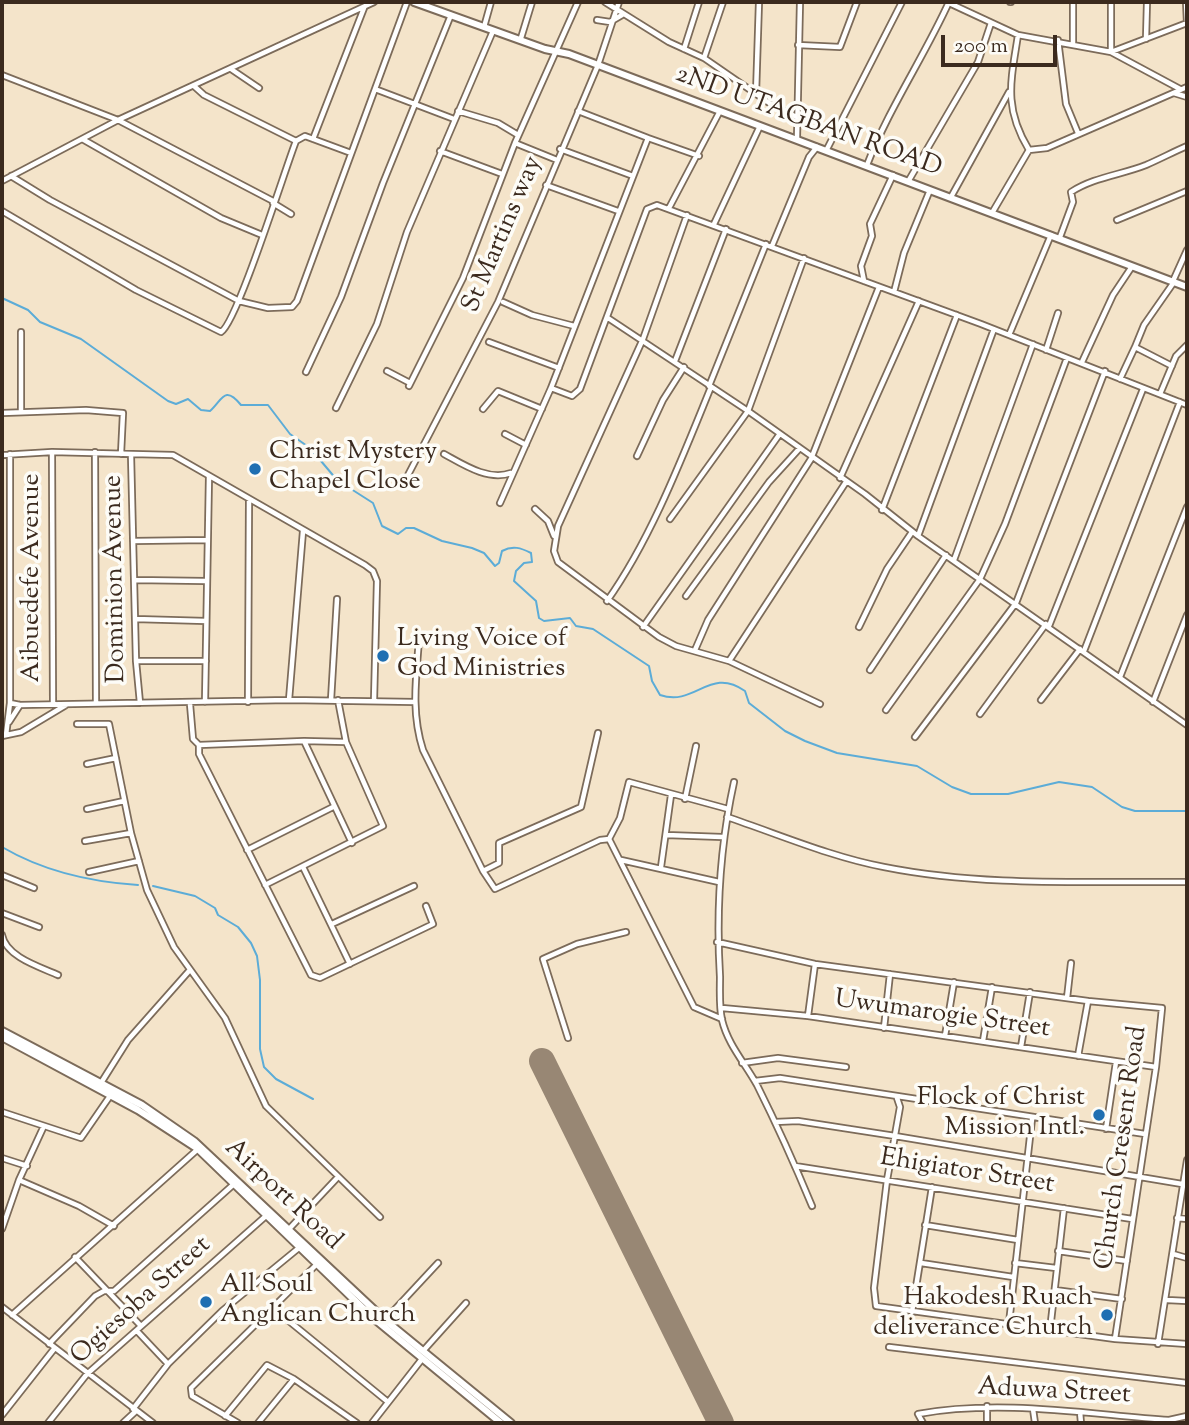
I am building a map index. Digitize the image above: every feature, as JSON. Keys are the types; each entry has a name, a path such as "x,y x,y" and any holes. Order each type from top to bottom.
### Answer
{"main road":[{"name":"2ND UTAGBAN ROAD","path":"414,2 598,65 827,149 1060,237 1131,268 1187,287"},
{"name":"Airport Road","path":"2,1031 176,1126 219,1161 423,1355 511,1423"},
{"name":"Airport Road","path":"2,1037 138,1110 198,1149 317,1264 501,1423"}],"street":[{"path":"2,181 118,120 374,2"},
{"path":"11,176 239,301 268,308 292,307 297,301 407,2"},
{"path":"484,27 491,2"},
{"path":"521,38 532,2"},
{"path":"387,371 410,384 463,278 518,135 578,2"},
{"path":"605,2 618,4 622,15 704,58 718,70 799,118"},
{"path":"684,49 699,2"},
{"path":"704,58 723,2"},
{"path":"757,94 758,2"},
{"path":"797,138 800,2"},
{"path":"798,45 840,47 857,2"},
{"path":"827,149 902,2"},
{"path":"867,165 904,86 931,42 948,2 1018,35 1058,40 1111,52 1180,89"},
{"path":"1073,2 1073,43"},
{"path":"1111,2 1111,52"},
{"path":"1146,40 1147,2"},
{"path":"1111,52 1187,23 1185,2"},
{"name":"St Martins way","path":"408,475 499,302 560,149 598,65 618,4"},
{"path":"313,139 364,7"},
{"path":"306,372 341,297 451,14"},
{"path":"597,20 613,20 622,15"},
{"path":"909,180 978,62 991,23"},
{"path":"336,408 377,324 407,232 494,30"},
{"path":"951,197 1009,92 1018,35"},
{"path":"1058,40 1066,104 1078,133"},
{"path":"231,68 259,88"},
{"path":"2,75 118,120 291,214"},
{"path":"194,86 204,95 296,141"},
{"path":"1029,150 1047,148 1187,87"},
{"path":"376,89 454,119"},
{"path":"1009,92 1021,136 1029,150"},
{"path":"1173,92 1187,97"},
{"path":"458,111 498,123 518,135"},
{"path":"578,111 699,156"},
{"path":"669,208 699,156 720,111"},
{"path":"714,225 760,125"},
{"path":"2,211 136,290 221,332 228,328 239,301 299,136 351,153"},
{"path":"500,503 551,388 648,138"},
{"path":"84,140 221,218 262,235"},
{"path":"515,143 556,160"},
{"path":"607,601 628,571 677,469 769,245 809,158 818,146"},
{"path":"1060,237 1073,202 1072,192 1087,181 1103,180 1187,146"},
{"path":"560,149 633,176"},
{"path":"992,213 1029,150"},
{"path":"440,151 502,174"},
{"path":"864,281 861,266 872,236 870,224 894,174"},
{"path":"546,185 618,211"},
{"path":"894,292 904,253 931,189"},
{"path":"1117,220 1187,191"},
{"path":"551,388 572,396 580,389 647,209 657,205 1082,362 1187,405"},
{"path":"554,539 643,340 687,215"},
{"path":"675,361 726,229"},
{"path":"1009,335 1020,301 1052,234"},
{"path":"1119,379 1144,325 1173,281 1187,250"},
{"path":"670,519 748,411 804,258"},
{"path":"1082,362 1112,295 1131,268"},
{"path":"695,650 708,620 811,459 879,287"},
{"path":"840,478 919,301"},
{"path":"503,302 532,315 574,326"},
{"path":"1046,350 1058,313"},
{"path":"882,510 957,316"},
{"path":"607,317 748,411 912,532 1187,725"},
{"path":"918,536 994,329"},
{"path":"21,332 21,412"},
{"path":"489,342 559,368"},
{"path":"954,561 1033,344"},
{"path":"1160,394 1172,366 1187,345"},
{"path":"1135,347 1172,366"},
{"path":"886,710 980,579 1005,524 1067,358"},
{"path":"637,456 663,400 684,367"},
{"path":"915,737 1016,603 1105,371"},
{"path":"980,714 1048,625 1143,389"},
{"path":"483,409 498,391 542,409"},
{"path":"1041,700 1082,650 1180,402"},
{"path":"2,413 123,413 121,454"},
{"path":"505,434 526,445"},
{"path":"643,627 779,435"},
{"path":"686,596 763,490 799,449"},
{"path":"2,455 52,452 173,455 249,501 365,565 376,575 374,701"},
{"name":"Aibuedefe Avenue","path":"52,452 54,703"},
{"path":"95,452 96,703"},
{"path":"9,454 9,722"},
{"name":"Dominion Avenue","path":"131,454 136,661 140,703"},
{"path":"444,454 461,466 489,475 500,477 512,473"},
{"path":"205,702 205,581 209,475"},
{"path":"729,661 846,482"},
{"path":"248,702 249,501"},
{"path":"1120,677 1187,505"},
{"path":"1148,598 1187,505"},
{"path":"535,509 548,521 558,562 643,627 676,646 729,661 820,704"},
{"path":"289,700 303,531"},
{"path":"859,627 887,569 912,532"},
{"path":"133,541 207,540"},
{"path":"870,670 946,555"},
{"path":"134,580 205,581"},
{"path":"2,583 10,583"},
{"path":"331,700 337,599"},
{"path":"1153,702 1187,615"},
{"path":"135,619 206,621"},
{"path":"419,640 416,729 423,750 493,888 499,889 600,840 609,839"},
{"path":"136,661 206,661"},
{"path":"10,703 190,704 289,700 415,702"},
{"path":"265,885 377,832 383,825 346,742 338,700"},
{"path":"4,736 21,732 67,704"},
{"path":"190,704 193,739 199,745 200,754 311,975 320,978 433,924 426,906"},
{"path":"4,736 20,705"},
{"path":"77,724 109,724 131,833 147,890 174,947 225,1018 266,1106 380,1217"},
{"path":"483,871 499,863 499,844 580,807 597,733"},
{"path":"304,741 352,843"},
{"path":"199,745 346,742"},
{"path":"685,799 696,746"},
{"path":"87,764 116,758"},
{"path":"609,839 620,818 629,782 728,810"},
{"path":"734,782 719,882 718,942 722,1019 742,1063 775,1122 812,1206"},
{"path":"661,867 671,795"},
{"path":"87,809 124,801"},
{"path":"247,850 333,807"},
{"path":"727,817 855,859 929,875 987,880 1187,882"},
{"path":"85,841 131,833"},
{"path":"666,835 722,837"},
{"path":"609,839 694,1007 722,1019"},
{"path":"620,860 719,882"},
{"path":"89,872 139,861"},
{"path":"303,867 350,964"},
{"path":"2,875 34,888"},
{"path":"332,925 414,886"},
{"path":"2,913 39,927"},
{"path":"568,1038 544,959 577,944 626,932"},
{"path":"2,935 5,946 29,962 58,975"},
{"path":"718,942 815,964 1087,1001 1078,1056"},
{"path":"1068,998 1071,963"},
{"path":"808,1016 815,964"},
{"path":"100,1084 128,1040 189,971"},
{"path":"884,1028 890,974"},
{"path":"945,1036 954,982"},
{"path":"983,1041 992,987"},
{"path":"1021,1047 1030,992"},
{"name":"Church Cresent Road","path":"1087,1001 1162,1008 1156,1067 1115,1339"},
{"name":"Uwumarogie Street","path":"722,1008 808,1016 1156,1067"},
{"path":"742,1063 778,1058 846,1067"},
{"path":"1106,1129 1116,1062"},
{"path":"754,1081 780,1078 1032,1119 1145,1134"},
{"path":"2,1112 43,1128 84,1137 110,1096"},
{"path":"897,1098 900,1107 887,1180 874,1303 880,1308 1115,1339 1187,1344"},
{"path":"1009,1323 1032,1119"},
{"path":"775,1122 797,1121 1182,1184"},
{"path":"2,1229 19,1180 43,1128"},
{"path":"12,1315 198,1149"},
{"path":"2,1158 27,1166"},
{"path":"1158,1344 1187,1160"},
{"name":"Ehigiator Street","path":"795,1166 1132,1219"},
{"path":"290,1228 338,1177"},
{"path":"19,1180 79,1206 114,1226"},
{"path":"109,1293 234,1184"},
{"path":"912,1312 932,1187"},
{"path":"2,1206 9,1208"},
{"path":"1050,1330 1065,1208"},
{"name":"Ogiesoba Street","path":"48,1423 88,1374 267,1215"},
{"path":"1177,1218 1187,1219"},
{"path":"925,1225 1018,1240"},
{"path":"123,1423 168,1364 222,1311 300,1247"},
{"path":"1058,1251 1127,1261"},
{"path":"1173,1254 1187,1258"},
{"path":"75,1257 168,1364"},
{"path":"385,1320 438,1263"},
{"path":"921,1263 1013,1277"},
{"path":"1015,1263 1056,1268"},
{"path":"238,1423 192,1396 191,1388 317,1264"},
{"path":"1055,1290 1122,1299"},
{"path":"2,1415 51,1347 95,1296 104,1291 109,1293"},
{"path":"1167,1300 1187,1301"},
{"path":"372,1423 466,1303"},
{"path":"2,1307 153,1423"},
{"path":"273,1308 388,1402"},
{"path":"889,1347 1187,1382"},
{"path":"225,1416 264,1366 294,1380 357,1423"},
{"path":"258,1423 294,1380"},
{"path":"987,1406 987,1423"},
{"name":"Aduwa Street","path":"923,1423 918,1414 959,1407 987,1406 1169,1421 1187,1416"},
{"path":"1033,1409 1035,1423"},
{"path":"1080,1412 1081,1423"}],"waterway":[{"path":"2,298 28,310 40,322 81,339 168,401 176,404 188,399 201,410 210,411 227,395 241,405 268,405 290,434 310,448 337,480 373,503 382,526 398,534 406,528 414,528 442,541 484,553 495,566 499,563 502,551 506,549 517,548 531,553 532,562 524,563 516,571 514,581 536,601 539,618 544,621 570,618 576,626 593,629 649,666 652,681 660,695 683,696 712,684 732,684 745,691 749,703 785,731 805,741 837,753 917,766 952,787 971,794 1008,794 1059,782 1092,787 1122,807 1135,811 1187,811"},
{"path":"2,847 34,863 68,874 138,885"},
{"path":"153,886 195,896 238,927 251,943 257,956 260,980 260,1049 264,1067 276,1079 313,1099"}],"runway":[{"path":"542,1061 721,1423"}],"place":[{"name":"Christ Mystery Chapel Close","path":"255,469"},
{"name":"Living Voice of God Ministries","path":"383,656"},
{"name":"Flock of Christ Mission Intl.","path":"1099,1115"},
{"name":"All Soul Anglican Church","path":"206,1302"},
{"name":"Hakodesh Ruach deliverance Church","path":"1107,1315"}]}
